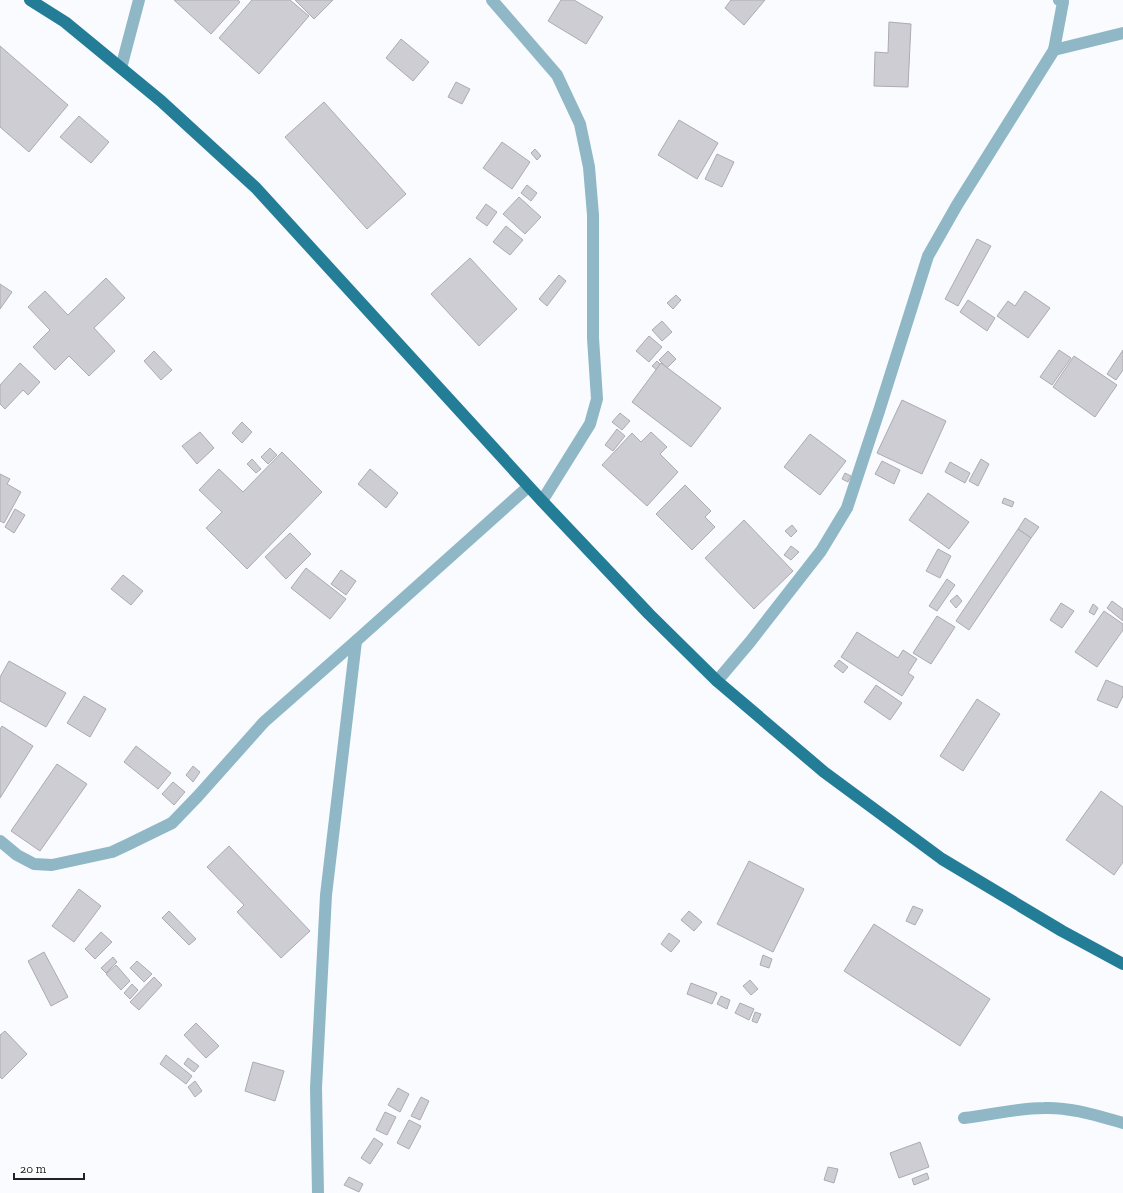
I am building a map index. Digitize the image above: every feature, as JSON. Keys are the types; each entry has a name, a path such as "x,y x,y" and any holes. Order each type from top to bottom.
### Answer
{"main road":[{"path":"30,0 65,22 161,101 256,188 528,487 649,614 717,681 824,772 942,859 1062,931 1123,964"}],"street":[{"path":"121,68 139,0"},
{"path":"492,0 557,75 580,124 589,167 593,215 593,338 598,400 590,424 542,501"},
{"path":"717,681 750,642 821,551 847,508 928,256 957,206 1054,50 1062,1"},
{"path":"1054,50 1123,33"},
{"path":"0,841 17,855 34,864 52,865 112,852 172,823 264,722 528,487"},
{"path":"318,1193 316,1088 326,895 356,641"},
{"path":"964,1118 1044,1108 1059,1108 1083,1112 1123,1123"}],"building":[{"path":"174,0 238,0 240,2 211,34"},
{"path":"252,0 290,0 309,16 259,74 219,38"},
{"path":"295,0 333,0 314,19"},
{"path":"561,0 574,0 603,17 586,44 548,21"},
{"path":"731,0 765,0 744,25 725,8"},
{"path":"889,22 911,24 908,87 874,86 875,52 888,53"},
{"path":"401,39 429,62 413,81 386,58"},
{"path":"0,46 68,105 29,152 0,127"},
{"path":"456,82 470,89 462,104 448,97"},
{"path":"324,102 406,194 367,229 285,137"},
{"path":"79,116 109,142 91,163 60,137"},
{"path":"679,120 718,143 697,179 658,155"},
{"path":"502,142 530,162 512,189 483,168"},
{"path":"535,149 541,156 537,160 531,153"},
{"path":"717,154 734,162 722,187 705,179"},
{"path":"527,185 537,193 531,201 521,193"},
{"path":"519,197 541,217 525,234 503,214"},
{"path":"486,204 497,212 487,226 476,218"},
{"path":"506,226 523,240 510,255 493,242"},
{"path":"977,239 991,246 958,306 945,299"},
{"path":"470,258 517,309 479,346 431,294"},
{"path":"559,275 566,281 547,306 539,299"},
{"path":"106,278 125,298 94,328 115,351 89,376 69,356 55,370 33,347 50,330 28,307 45,291 68,315"},
{"path":"0,284 12,292 0,309"},
{"path":"1025,291 1050,308 1028,338 997,316 1008,301 1015,306"},
{"path":"676,295 681,300 673,309 667,303"},
{"path":"968,300 995,318 987,331 960,312"},
{"path":"662,321 672,332 662,341 652,330"},
{"path":"649,336 662,347 649,362 636,351"},
{"path":"1059,350 1071,358 1052,385 1040,377"},
{"path":"1123,350 1123,370 1116,380 1107,374"},
{"path":"154,351 172,370 161,380 144,361"},
{"path":"668,351 676,359 667,368 659,360"},
{"path":"1074,356 1117,385 1095,417 1053,387"},
{"path":"657,361 664,368 660,373 652,366"},
{"path":"20,363 40,382 28,395 23,390 5,409 0,404 0,385"},
{"path":"661,363 721,408 691,447 632,402"},
{"path":"902,400 946,421 922,474 877,453"},
{"path":"620,413 630,421 622,430 612,422"},
{"path":"242,422 252,432 242,443 232,433"},
{"path":"617,429 625,436 613,451 605,445"},
{"path":"200,432 214,448 197,464 182,446"},
{"path":"651,432 667,447 660,454 678,472 647,506 602,465 632,433 641,442"},
{"path":"810,434 846,461 820,495 784,467"},
{"path":"270,448 277,455 268,464 261,457"},
{"path":"282,452 322,492 247,569 206,528 222,512 199,490 219,469 243,492"},
{"path":"252,459 261,469 256,473 247,464"},
{"path":"981,459 989,464 978,486 969,481"},
{"path":"882,461 900,470 894,484 875,474"},
{"path":"950,462 970,473 965,483 945,472"},
{"path":"370,469 398,493 386,508 358,484"},
{"path":"845,473 851,476 848,482 842,479"},
{"path":"0,474 10,479 7,484 21,492 4,523 0,521"},
{"path":"685,485 711,511 705,517 715,527 692,550 656,514"},
{"path":"928,493 969,522 949,549 909,520"},
{"path":"1004,498 1014,502 1012,507 1002,503"},
{"path":"15,509 25,515 14,533 5,527"},
{"path":"1025,518 1039,527 1031,538 1018,529"},
{"path":"744,520 793,571 754,609 705,558"},
{"path":"792,525 797,531 791,537 785,531"},
{"path":"1018,529 1031,538 969,630 956,621"},
{"path":"290,533 311,554 286,579 265,557"},
{"path":"791,546 799,552 791,560 784,555"},
{"path":"938,549 951,556 940,578 926,571"},
{"path":"306,568 346,599 330,619 291,588"},
{"path":"341,570 356,581 346,595 331,584"},
{"path":"123,575 143,591 131,605 111,589"},
{"path":"947,579 955,585 937,611 929,606"},
{"path":"957,595 962,601 956,608 950,601"},
{"path":"1112,601 1123,609 1123,621 1107,608"},
{"path":"1061,603 1074,611 1062,628 1050,620"},
{"path":"1093,604 1098,608 1094,615 1089,612"},
{"path":"1104,611 1123,624 1123,630 1097,667 1075,652"},
{"path":"937,616 955,627 931,664 913,653"},
{"path":"857,632 898,658 903,650 917,659 908,673 914,677 902,696 841,657"},
{"path":"839,660 848,667 843,673 834,666"},
{"path":"9,661 66,693 46,727 0,701 0,677"},
{"path":"1106,680 1123,687 1123,696 1117,708 1097,700"},
{"path":"876,685 902,703 890,720 864,702"},
{"path":"84,696 106,709 90,737 67,723"},
{"path":"977,699 1000,714 963,771 940,756"},
{"path":"2,726 33,746 0,798 0,729"},
{"path":"136,746 171,773 158,789 124,762"},
{"path":"57,764 87,784 40,851 11,831"},
{"path":"193,766 200,772 193,782 186,775"},
{"path":"173,782 185,792 174,805 162,794"},
{"path":"1101,791 1123,807 1123,862 1114,875 1066,840"},
{"path":"229,846 310,931 281,958 237,912 244,905 207,867"},
{"path":"749,861 804,889 773,952 717,924"},
{"path":"79,889 101,906 74,942 52,926"},
{"path":"913,906 923,910 915,925 906,921"},
{"path":"169,911 196,939 189,945 162,918"},
{"path":"689,911 702,922 694,931 681,920"},
{"path":"874,924 990,999 960,1046 844,971"},
{"path":"101,932 112,942 95,959 85,949"},
{"path":"669,933 680,941 671,952 661,944"},
{"path":"44,952 68,997 51,1006 28,961"},
{"path":"763,955 772,959 769,968 760,965"},
{"path":"113,957 117,962 106,973 101,968"},
{"path":"137,961 152,974 144,982 130,968"},
{"path":"116,965 130,981 121,990 106,974"},
{"path":"154,977 162,985 139,1010 130,1002"},
{"path":"750,980 758,989 751,995 743,986"},
{"path":"691,983 717,993 712,1004 687,994"},
{"path":"132,984 138,990 130,999 124,993"},
{"path":"721,996 730,1000 727,1009 717,1004"},
{"path":"740,1003 754,1009 749,1020 735,1013"},
{"path":"755,1012 761,1014 757,1023 752,1021"},
{"path":"196,1023 219,1046 206,1058 184,1035"},
{"path":"5,1031 27,1054 2,1079 0,1077 0,1035"},
{"path":"166,1055 192,1076 186,1084 160,1064"},
{"path":"188,1058 199,1066 194,1072 184,1064"},
{"path":"253,1062 284,1071 275,1101 245,1091"},
{"path":"195,1081 202,1091 195,1097 188,1087"},
{"path":"398,1088 409,1094 400,1112 388,1105"},
{"path":"421,1097 429,1101 420,1120 411,1116"},
{"path":"385,1112 396,1117 387,1135 376,1130"},
{"path":"409,1120 421,1126 409,1149 397,1143"},
{"path":"374,1138 383,1144 370,1164 361,1158"},
{"path":"920,1142 929,1167 899,1178 890,1153"},
{"path":"828,1167 838,1169 834,1183 824,1180"},
{"path":"927,1173 929,1179 914,1185 912,1179"},
{"path":"349,1177 363,1184 359,1192 344,1185"}]}
